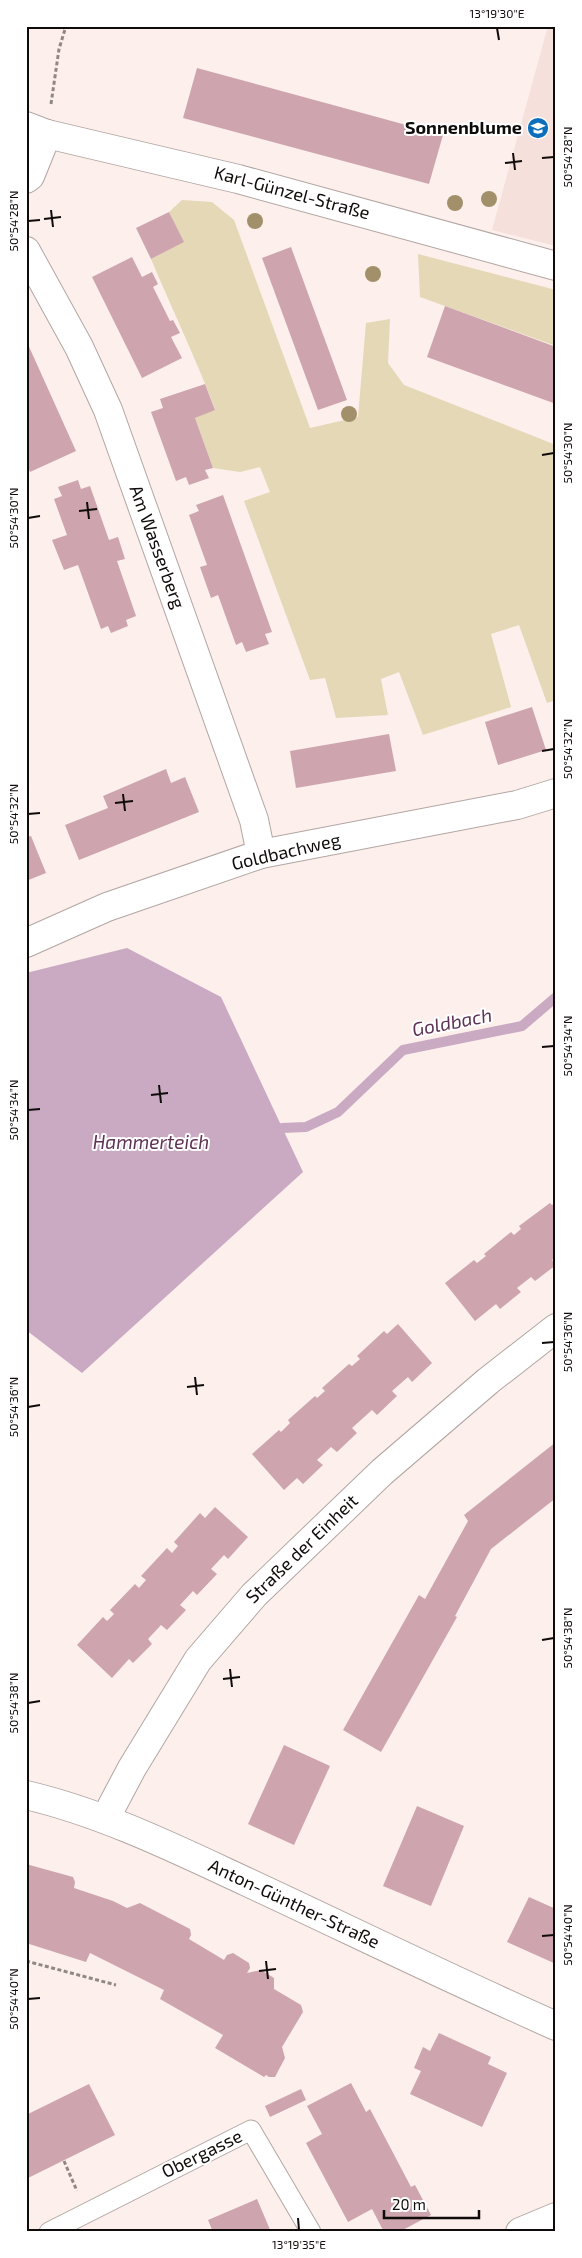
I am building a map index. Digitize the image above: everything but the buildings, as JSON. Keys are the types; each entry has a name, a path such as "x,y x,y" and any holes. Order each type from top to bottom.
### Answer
{"street":[{"path":"26,179 30,176 37,130"},
{"name":"Karl-Günzel-Straße","path":"37,130 238,179 556,266"},
{"name":"Am Wasserberg","path":"26,251 79,348 108,410 254,820 261,854"},
{"name":"Goldbachweg","path":"26,943 107,907 261,854 517,805 556,793"},
{"name":"Straße der Einheit","path":"105,1819 132,1768 198,1660 254,1596 382,1472 488,1380 556,1328"},
{"name":"Anton-Günther-Straße","path":"26,1795 51,1801 105,1819 217,1868 556,2026"},
{"path":"520,2232 556,2216"}],"lane":[{"name":"Obergasse","path":"49,2232 250,2130 311,2232"}],"path":[{"path":"37,130 66,26"},
{"path":"26,1961 116,1985"},
{"path":"64,2161 86,2212"}],"shaded area":[{"name":"Sonnenblume","path":"548,26 556,26 556,246 492,230"},
{"path":"182,200 212,202 234,220 310,428 358,417 366,323 390,319 388,363 404,385 556,445 556,700 547,703 519,625 491,634 511,707 423,735 399,672 381,679 388,715 336,718 325,678 310,680 244,501 270,492 260,467 240,472 213,468 195,418 215,409 151,259 183,242 169,212"},
{"path":"418,254 556,290 556,346 420,297"}],"water":[{"name":"Hammerteich","path":"127,948 221,997 303,1172 82,1373 26,1330 26,973"}],"waterway":[{"name":"Goldbach","path":"282,1128 306,1127 338,1112 403,1050 522,1026 556,997"}],"place":[{"name":"Sonnenblume","path":"538,128"}]}
